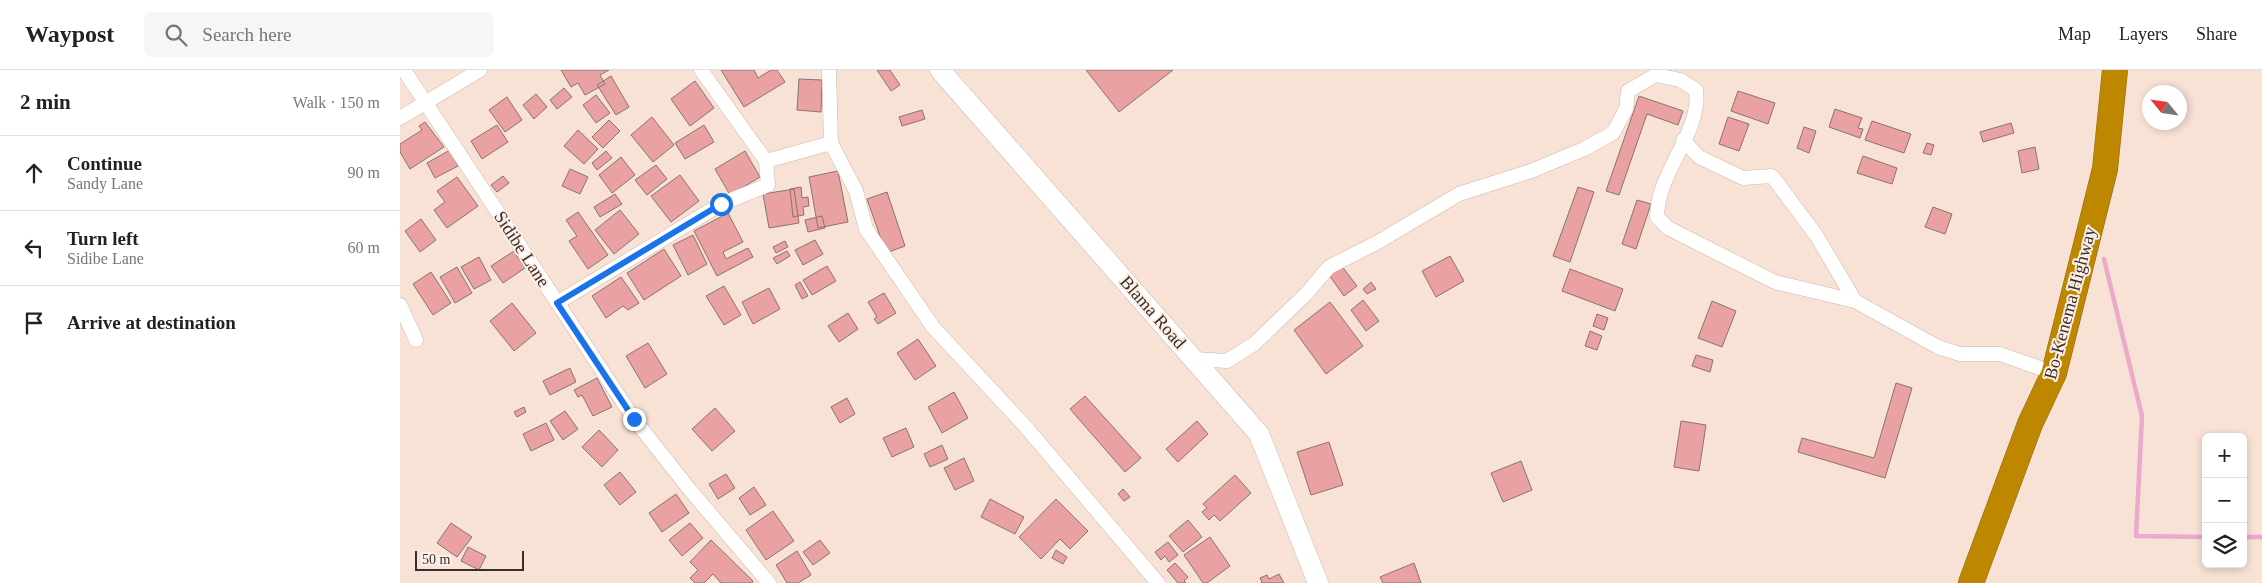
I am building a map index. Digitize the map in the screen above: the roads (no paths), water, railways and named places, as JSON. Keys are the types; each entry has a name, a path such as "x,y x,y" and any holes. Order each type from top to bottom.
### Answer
{"highway":[{"name":"Bo-Kenema Highway","path":"1971,583 2030,424 2054,373 2105,169 2115,70"}],"street":[{"name":"Sidibe Lane","path":"404,70 634,419 690,490 769,583"},
{"path":"400,118 480,70"},
{"path":"557,303 721,204 768,185 766,161 701,70"},
{"path":"829,70 831,143 856,191 866,229 933,327 1024,426 1158,583"},
{"name":"Blama Road","path":"940,70 1259,434 1318,583"},
{"path":"1194,359 1226,361 1254,344 1306,294 1329,267 1378,242 1459,194 1531,171 1584,149 1613,133 1626,109 1628,91 1656,75 1680,80 1696,90 1698,103 1693,121 1657,200 1657,217 1668,228 1774,282 1855,301 1938,347 1960,354 2000,354 2054,373"},
{"path":"1683,140 1700,157 1743,178 1772,176 1816,235 1855,301"},
{"path":"766,161 831,143"},
{"path":"400,305 416,340"}],"waterway":[{"path":"2104,259 2142,416 2136,536 2202,537"},
{"path":"2247,537 2262,537"}]}
